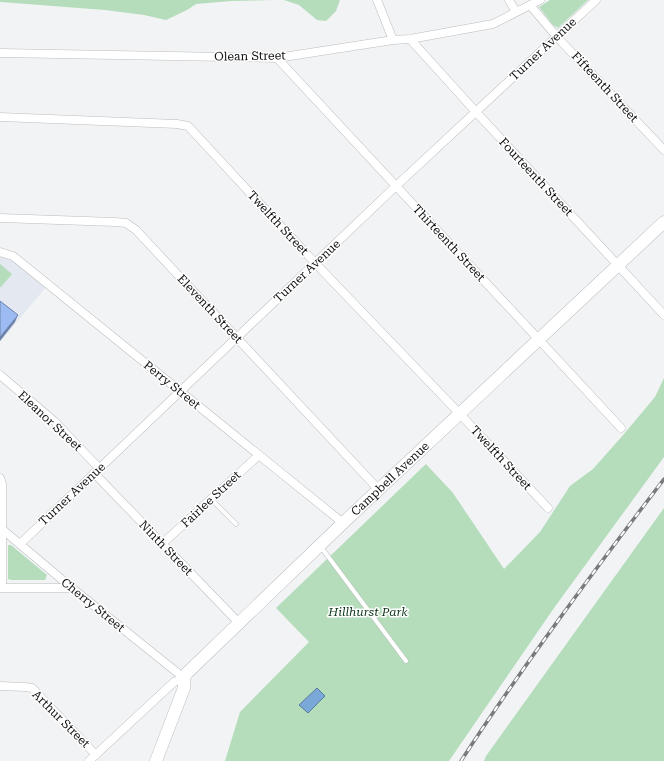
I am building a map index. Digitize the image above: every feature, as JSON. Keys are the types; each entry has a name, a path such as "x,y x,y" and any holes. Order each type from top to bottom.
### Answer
{"street":[{"path":"377,0 393,40"},
{"path":"509,0 516,12"},
{"name":"Olean Street","path":"0,53 277,58 393,40 410,39 493,24 540,0"},
{"name":"Turner Avenue","path":"20,544 316,264 396,186 596,0"},
{"name":"Fifteenth Street","path":"530,5 557,37 664,150"},
{"name":"Fourteenth Street","path":"410,39 664,315"},
{"name":"Thirteenth Street","path":"277,58 621,428"},
{"name":"Twelfth Street","path":"0,117 177,124 188,126 316,264 460,413 548,508"},
{"name":"Eleventh Street","path":"0,218 126,223 136,230 379,490"},
{"name":"Campbell Avenue","path":"184,678 319,545 619,266 664,222"},
{"name":"Perry Street","path":"0,252 13,256 343,523"},
{"name":"Eleanor Street","path":"0,375 54,421 97,471"},
{"name":"Fairlee Street","path":"162,544 259,455"},
{"name":"Ninth Street","path":"97,471 162,544 239,623"},
{"path":"0,478 2,484 3,530 1,588 72,588"},
{"name":"Cherry Street","path":"3,530 72,588 184,678"},
{"path":"89,761 174,682 184,678 184,688 156,761"},
{"name":"Arthur Street","path":"0,686 32,688 96,755"}],"lane":[{"path":"211,499 236,524"},
{"path":"319,545 406,661"}],"shaded area":[{"path":"0,257 11,260 46,287 0,342"}],"green space":[{"path":"0,0 274,0 231,1 196,4 166,20 144,15 105,10 0,2"},
{"path":"284,0 340,0 336,11 326,21 317,20 299,5"},
{"path":"550,0 588,0 558,28 553,25 539,7"},
{"path":"0,264 12,274 1,287 0,287"},
{"name":"Hillhurst Park","path":"664,378 664,457 554,608 449,761 225,761 240,712 309,642 276,608 426,464 453,493 504,569 540,532 570,486 593,469 655,397"},
{"path":"664,508 664,761 484,761 486,756"},
{"path":"8,545 11,545 47,575 45,580 8,579"}],"water":[{"path":"317,688 325,696 308,713 299,705"}],"building":[{"path":"0,301 18,315 0,337"}],"railway":[{"path":"461,761 534,653 664,479"}]}
